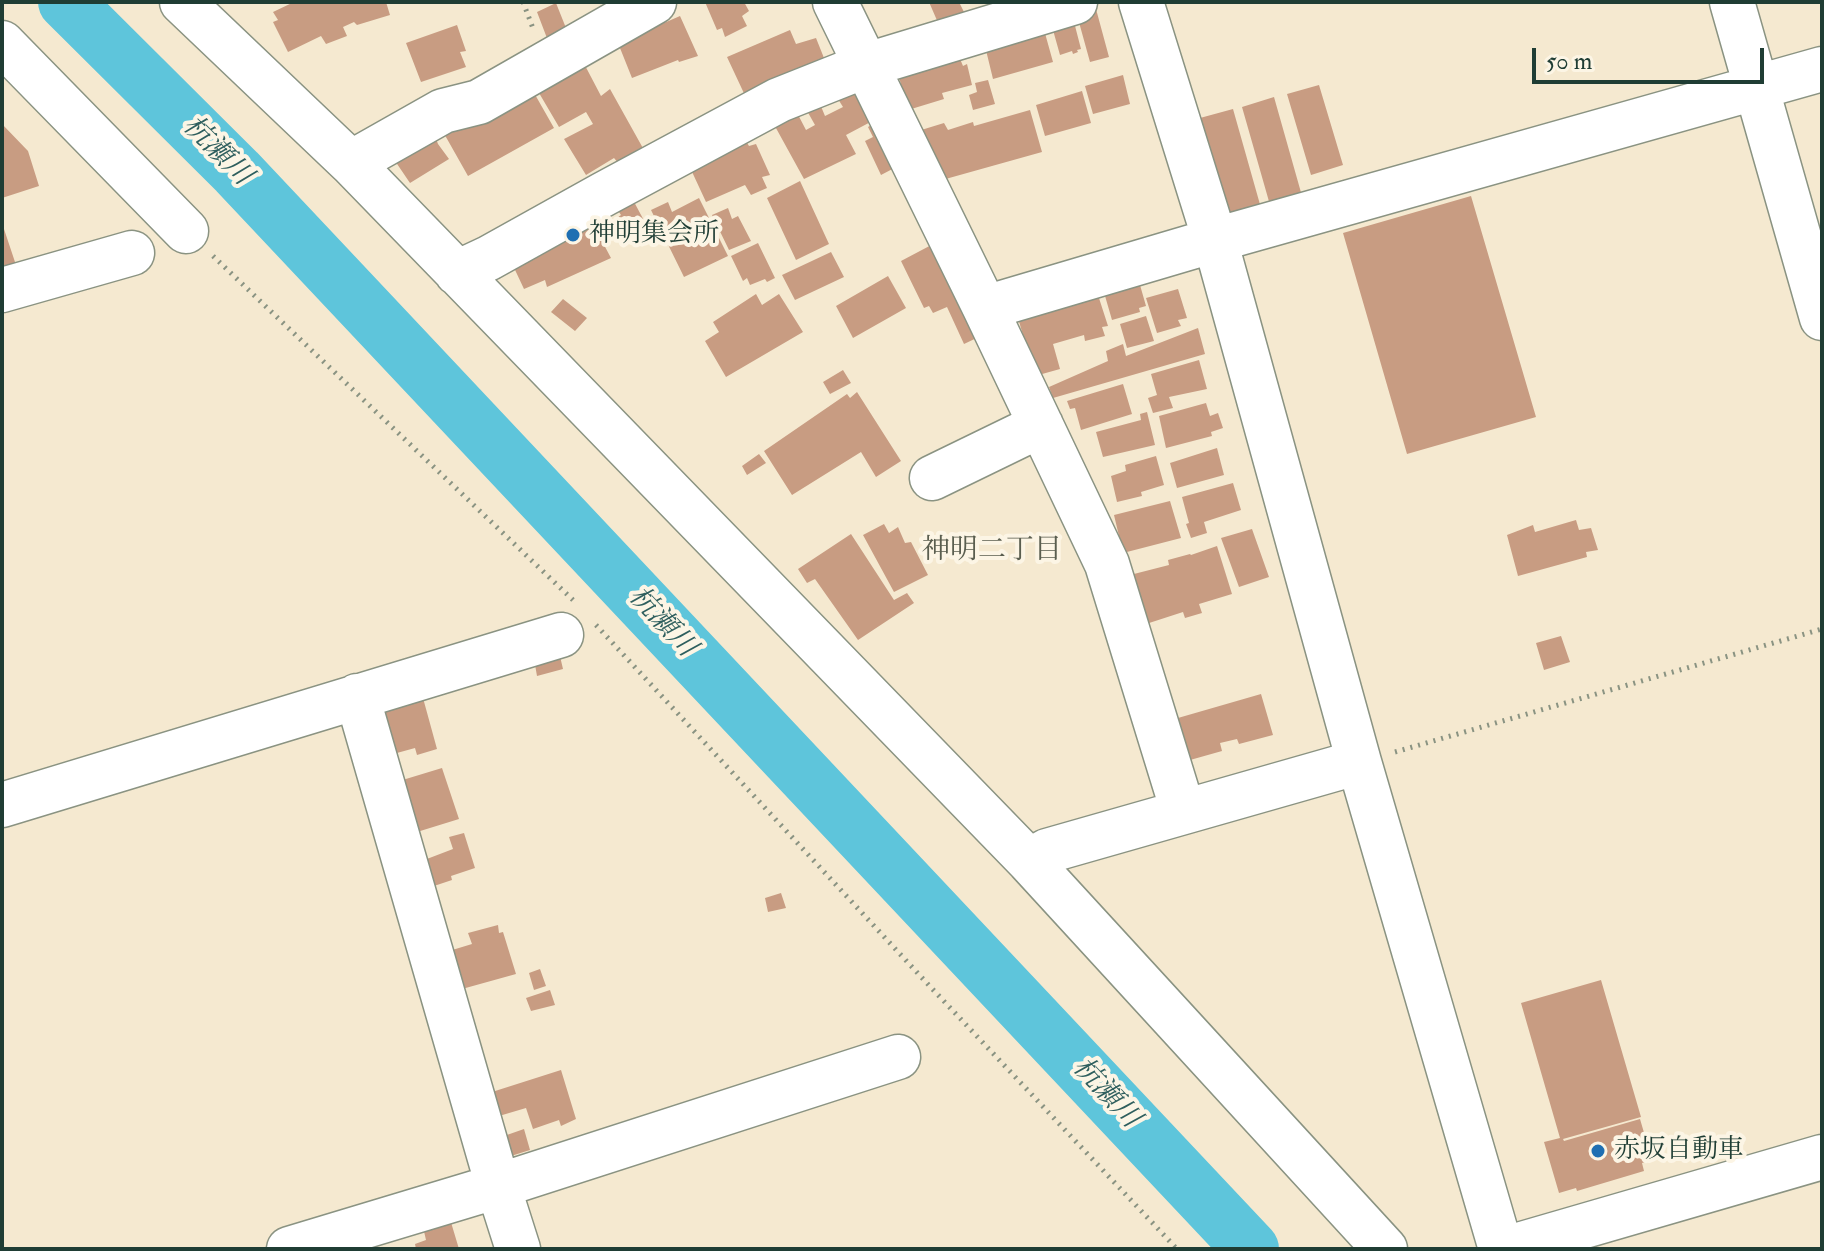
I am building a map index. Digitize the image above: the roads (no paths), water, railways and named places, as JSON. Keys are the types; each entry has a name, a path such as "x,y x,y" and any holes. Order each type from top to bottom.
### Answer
{"street":[{"path":"182,2 351,163 1029,861 1385,1249"},
{"path":"351,163 443,111 479,102 654,2"},
{"path":"835,2 1107,564 1183,811"},
{"path":"457,273 779,100 867,65 1075,2"},
{"path":"1141,2 1215,240 1359,762 1503,1249 1822,1157"},
{"path":"1732,2 1822,318"},
{"path":"2,43 186,231"},
{"path":"985,308 1822,69"},
{"path":"2,290 132,253"},
{"path":"932,478 1041,425"},
{"path":"2,805 357,696 577,620"},
{"path":"357,696 518,1249"},
{"path":"1029,861 1047,851 1359,762"},
{"path":"289,1249 383,1236 498,1186 898,1057"}],"waterway":[{"name":"杭瀬川","path":"66,2 237,172 1251,1249"}],"place":[{"name":"神明集会所","path":"573,235"},
{"name":"赤坂自動車","path":"1598,1151"}],"district":[{"name":"神明二丁目","path":"992,552"}]}
